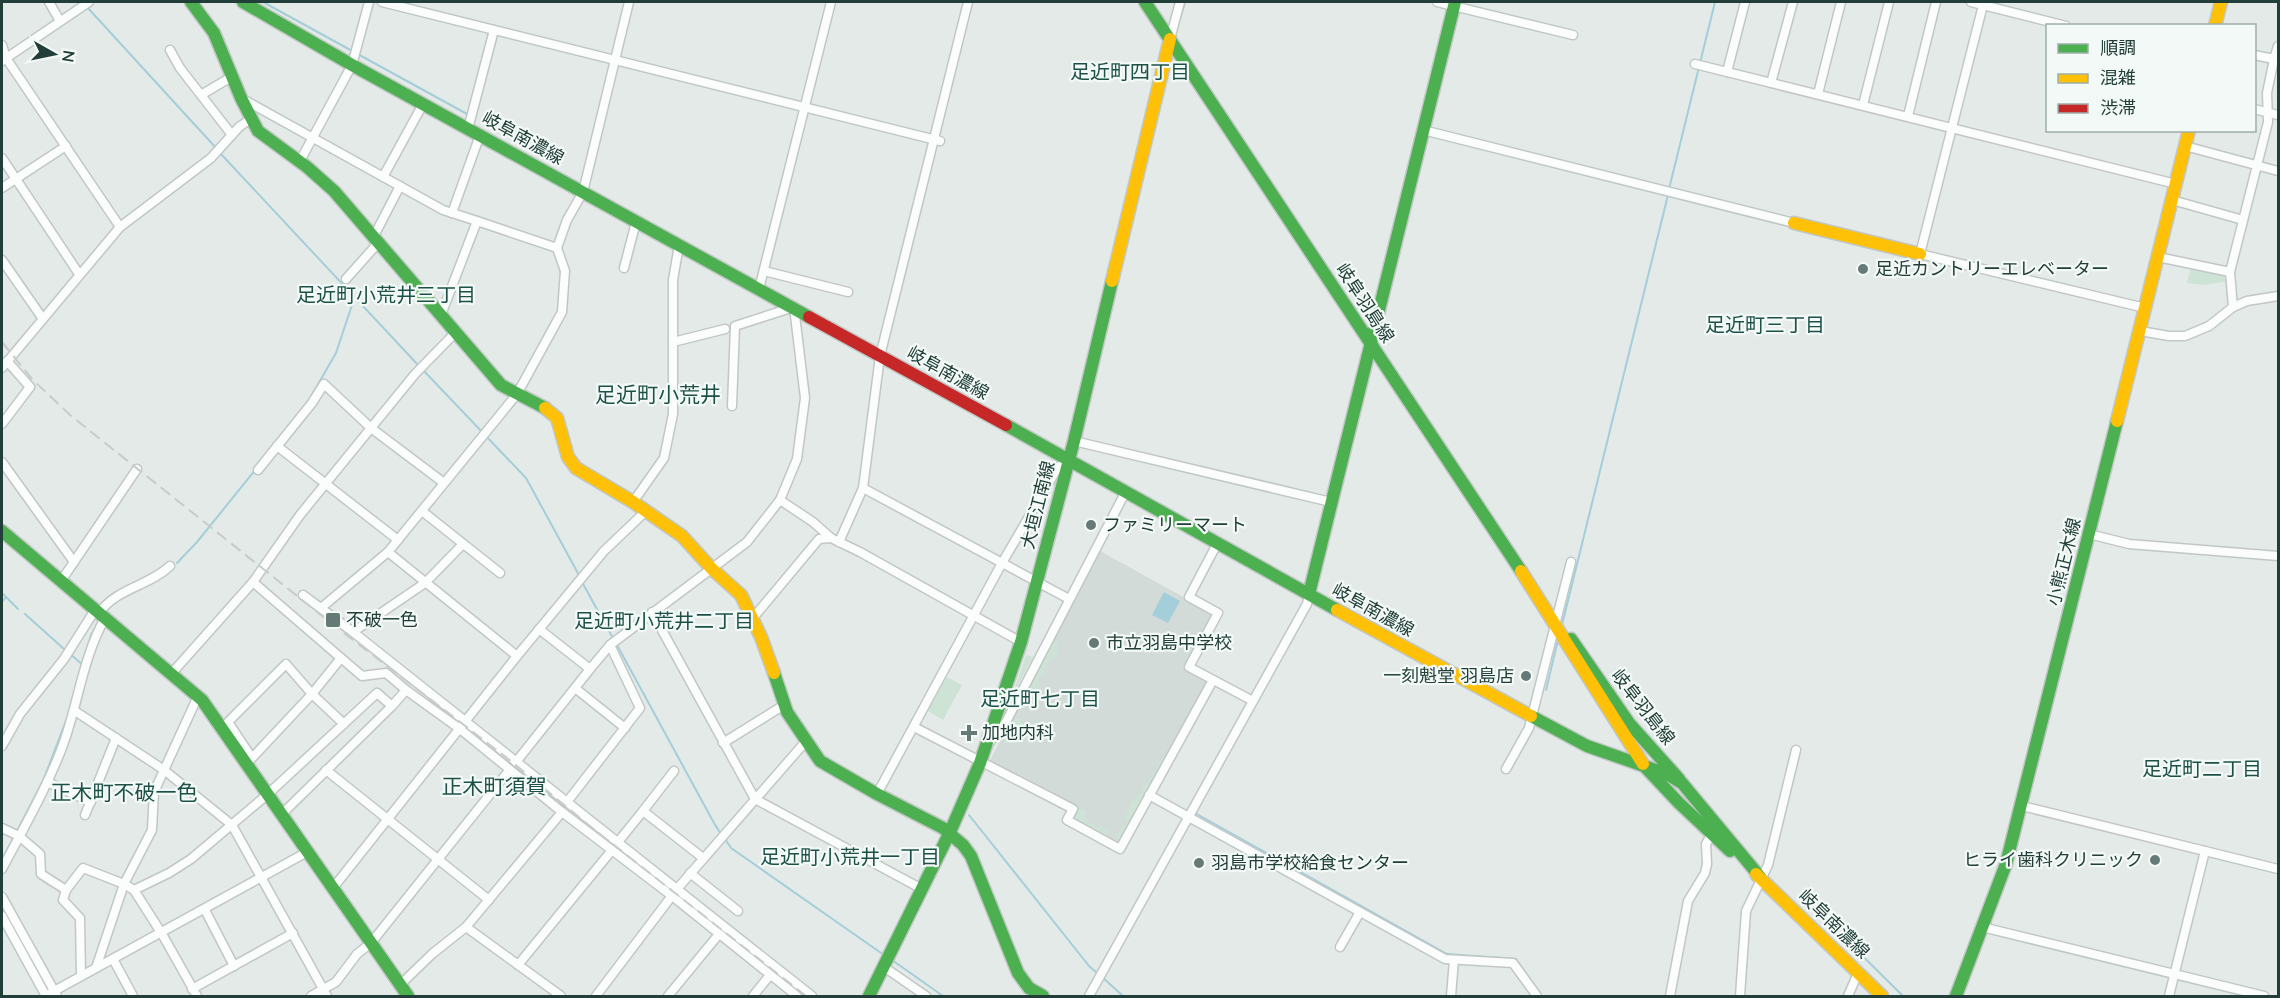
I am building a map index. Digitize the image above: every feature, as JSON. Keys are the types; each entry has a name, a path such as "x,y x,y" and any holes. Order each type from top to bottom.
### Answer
{"main road":[{"path":"191,2 214,33 241,98 258,131 266,139 300,161 334,191 501,385 543,407 557,418 568,457 576,468 633,502 682,536 712,569 741,595 753,618 784,705 820,761 950,832 963,844 971,856 1022,981 1043,996"},
{"name":"岐阜南濃線","path":"243,2 352,65 1587,746 1643,764 1683,783 1761,878"},
{"name":"岐阜羽島線","path":"1145,2 1555,624 1609,716 1643,764"},
{"path":"2216,24 2221,2"},
{"path":"1309,594 1454,4"},
{"name":"大垣江南線","path":"869,996 950,832 980,763 1021,642 1074,441 1170,39"},
{"name":"小熊正木線","path":"1956,996 2006,864 2022,806 2188,132"},
{"path":"1794,223 1920,254"},
{"path":"2,531 198,696 309,851 408,996"},
{"name":"岐阜羽島線","path":"1555,624 1569,637 1629,723 1683,783"},
{"name":"岐阜南濃線","path":"1643,764 1711,835 1761,878 1882,996"}],"street":[{"path":"49,2 60,21"},
{"path":"4,60 89,2"},
{"path":"300,161 352,65 369,2"},
{"path":"382,2 935,140"},
{"path":"321,608 388,552 422,511 517,394 562,312 566,271 557,248 564,226 582,192 629,2"},
{"path":"759,289 802,108 831,2"},
{"path":"835,540 863,488 880,357 968,2"},
{"name":"大垣江南線","path":"1170,39 1180,2"},
{"path":"1437,2 1454,4 1573,35"},
{"path":"1727,72 1745,2"},
{"path":"1771,82 1793,2"},
{"path":"1818,94 1841,2"},
{"path":"1863,105 1890,2"},
{"path":"1908,116 1936,2"},
{"path":"1971,2 2058,24"},
{"path":"1983,5 1920,254 2145,308"},
{"path":"468,129 494,30"},
{"path":"2,45 4,60 66,146 120,227"},
{"path":"2233,307 2230,272 2268,123 2269,80 2278,46"},
{"path":"170,50 180,68 232,135"},
{"path":"2256,55 2274,59"},
{"path":"1695,64 2176,184"},
{"path":"201,95 233,76"},
{"path":"241,98 312,139 452,213 557,248"},
{"path":"383,177 423,104"},
{"path":"2256,109 2278,115"},
{"path":"2,424 30,387 4,365 120,227 211,158 239,127 252,118"},
{"path":"1423,130 1794,223"},
{"path":"452,213 480,135"},
{"path":"2,188 66,146"},
{"path":"2185,146 2278,171"},
{"path":"2,161 79,274"},
{"path":"346,279 377,239 400,186"},
{"path":"2172,200 2243,220"},
{"path":"441,315 477,221"},
{"path":"624,268 636,222"},
{"path":"633,502 664,458 674,414 673,280 679,245"},
{"path":"2158,256 2230,272"},
{"path":"2,260 43,319"},
{"path":"764,271 848,292"},
{"path":"2139,331 2185,336 2209,326 2233,307 2247,301 2278,296"},
{"path":"516,762 610,645 747,542 780,500 796,459 805,398 794,307 735,326 732,406"},
{"path":"673,342 725,329"},
{"path":"172,674 253,582 300,515 424,363 456,332"},
{"path":"258,470 312,403 324,384 371,428 444,483"},
{"path":"1074,441 1331,502"},
{"path":"277,446 398,540"},
{"path":"877,794 1002,563 1058,466 1068,461"},
{"path":"2,462 74,562"},
{"path":"61,581 138,469"},
{"path":"863,488 1069,599"},
{"path":"987,746 1006,722 1126,491"},
{"path":"780,500 835,540 1021,642"},
{"path":"422,511 500,573"},
{"path":"333,888 539,629 604,551 646,511"},
{"path":"2089,534 2128,544 2278,556"},
{"path":"753,618 819,539 835,540"},
{"path":"1218,542 1189,597 1218,613 1189,667 1253,701"},
{"path":"353,632 425,583 463,544"},
{"path":"388,552 517,656"},
{"path":"1506,769 1529,728 1571,562"},
{"path":"2,746 25,706 100,614 107,602 170,566"},
{"path":"253,582 362,676 386,673 612,850 674,892 812,996"},
{"path":"1089,996 1307,604 1309,594"},
{"path":"303,595 618,842 719,934 797,996"},
{"path":"652,612 755,799 922,889"},
{"path":"2,869 62,748 75,711 100,614"},
{"path":"539,629 590,669"},
{"path":"567,802 640,708 610,645"},
{"path":"341,658 312,694 252,758 228,722 286,664 312,694 344,723"},
{"path":"914,727 1072,809 1067,820 1120,849 1213,680"},
{"path":"575,688 625,728"},
{"path":"282,814 406,690"},
{"path":"134,890 191,859 268,794 378,693 392,706"},
{"path":"96,968 124,884 152,830 154,792 198,696"},
{"path":"723,743 784,705"},
{"path":"75,711 164,770 232,825 326,993"},
{"path":"85,815 117,738"},
{"path":"596,996 674,892 807,740"},
{"path":"1740,996 1746,911 1768,865 1796,750"},
{"path":"326,770 489,900"},
{"path":"618,842 674,771"},
{"path":"311,996 326,993 357,954 371,943 507,773"},
{"path":"46,782 91,802"},
{"path":"1149,795 1445,959 1513,963 1537,996"},
{"path":"2022,806 2278,869"},
{"path":"643,811 703,858"},
{"path":"400,986 432,954 466,927 562,812"},
{"path":"2,828 19,836 40,854 41,874 66,890"},
{"path":"1670,996 1685,915 1692,893 1705,873 1706,844 1711,835"},
{"path":"518,965 612,850"},
{"path":"2,916 45,996 56,994 81,976 162,934 309,851"},
{"path":"2169,996 2205,851"},
{"path":"81,976 80,918 63,900 66,890 83,868 134,890 195,993 234,966 293,933"},
{"path":"690,873 738,911"},
{"path":"2,897 56,994"},
{"path":"205,910 234,966"},
{"path":"1340,947 1360,912"},
{"path":"466,927 561,996"},
{"path":"1982,927 2264,996"},
{"path":"668,996 719,934"},
{"path":"114,959 133,996"},
{"path":"1451,996 1454,960"},
{"path":"884,967 926,996"},
{"path":"1848,996 1858,973"},
{"path":"753,996 770,975"}],"shaded area":[{"path":"1100,551 1214,614 1185,670 1207,683 1120,846 1072,820 1078,808 989,762"}],"green space":[{"path":"2192,264 2226,273 2228,281 2204,285 2187,283"},
{"path":"1053,641 1057,643 1057,655 1048,663 1039,678 1039,692 1024,704 1029,684 1037,675 1040,665 1047,657 1047,649"},
{"path":"1026,655 1033,657 1012,696"},
{"path":"947,677 962,685 943,720 928,711"},
{"path":"1020,718 1023,725 1019,736 1015,741 1003,743 1014,720"},
{"path":"1163,757 1165,762 1124,841 1119,841 1117,835 1122,826 1127,824 1125,817 1132,801 1142,792"},
{"path":"1086,810 1085,819 1096,827 1105,828 1112,839 1071,818 1073,811"}],"water":[{"path":"1164,592 1180,601 1168,623 1152,615"}],"waterway":[{"path":"263,2 467,114"},
{"path":"1180,19 1185,2"},
{"path":"1669,189 1715,2"},
{"path":"87,7 217,149"},
{"path":"220,153 419,366"},
{"path":"1561,629 1668,195"},
{"path":"309,400 336,353 354,299"},
{"path":"423,370 526,478 580,577"},
{"path":"177,563 256,469"},
{"path":"582,582 614,640"},
{"path":"2,593 18,609"},
{"path":"2,602 6,597"},
{"path":"25,614 64,649"},
{"path":"88,646 91,635 99,622"},
{"path":"1546,690 1558,640"},
{"path":"617,645 721,834"},
{"path":"70,654 83,665"},
{"path":"17,831 43,781 67,718"},
{"path":"1195,813 1447,954 1516,959 1534,985"},
{"path":"969,815 1089,966 1097,973"},
{"path":"2,859 13,839"},
{"path":"725,839 731,848 884,955"},
{"path":"2,906 46,987"},
{"path":"1977,924 1981,914"},
{"path":"1823,917 1903,996"},
{"path":"892,960 943,996"},
{"path":"1102,977 1123,996"}],"railway":[{"path":"2,342 32,379 70,415 806,996"}],"traffic: fast":[{"path":"191,2 214,33 241,98 258,131 307,167 334,191 501,385 545,408"},
{"path":"243,2 352,65 809,317"},
{"path":"1145,2 1521,571"},
{"path":"1309,594 1455,2"},
{"path":"869,996 950,832 980,763 1021,642 1074,441 1112,281"},
{"path":"1956,996 2006,864 2117,421"},
{"path":"1006,425 1337,610"},
{"path":"2,531 202,700 408,996"},
{"path":"1571,639 1629,723 1679,779"},
{"path":"774,673 787,712 820,761 943,828 963,845 971,856 1018,973 1029,988 1043,996"},
{"path":"1531,716 1587,746 1667,774 1682,783 1761,878"},
{"path":"1646,768 1730,851"}],"traffic: slow":[{"path":"2216,24 2221,2"},
{"path":"1112,281 1170,39"},
{"path":"2117,421 2189,132"},
{"path":"1794,223 1920,254"},
{"path":"545,408 557,418 568,457 576,468 633,502 682,536 712,569 741,595 761,637 774,673"},
{"path":"1521,571 1643,764"},
{"path":"1337,610 1531,716"},
{"path":"1756,874 1882,996"}],"traffic: jam":[{"path":"809,317 1006,425"}],"place":[{"name":"足近カントリーエレベーター","path":"1863,269"},
{"name":"ファミリーマート","path":"1091,525"},
{"name":"不破一色","path":"333,620"},
{"name":"市立羽島中学校","path":"1094,643"},
{"name":"一刻魁堂 羽島店","path":"1526,676"},
{"name":"加地内科","path":"969,733"},
{"name":"ヒライ歯科クリニック","path":"2155,860"},
{"name":"羽島市学校給食センター","path":"1199,863"}],"district":[{"name":"足近町四丁目","path":"1130,72"},
{"name":"足近町小荒井三丁目","path":"386,295"},
{"name":"足近町三丁目","path":"1765,325"},
{"name":"足近町小荒井","path":"658,395"},
{"name":"足近町小荒井二丁目","path":"664,621"},
{"name":"足近町七丁目","path":"1040,699"},
{"name":"足近町二丁目","path":"2202,769"},
{"name":"正木町須賀","path":"494,787"},
{"name":"正木町不破一色","path":"124,793"},
{"name":"足近町小荒井一丁目","path":"850,857"}]}
